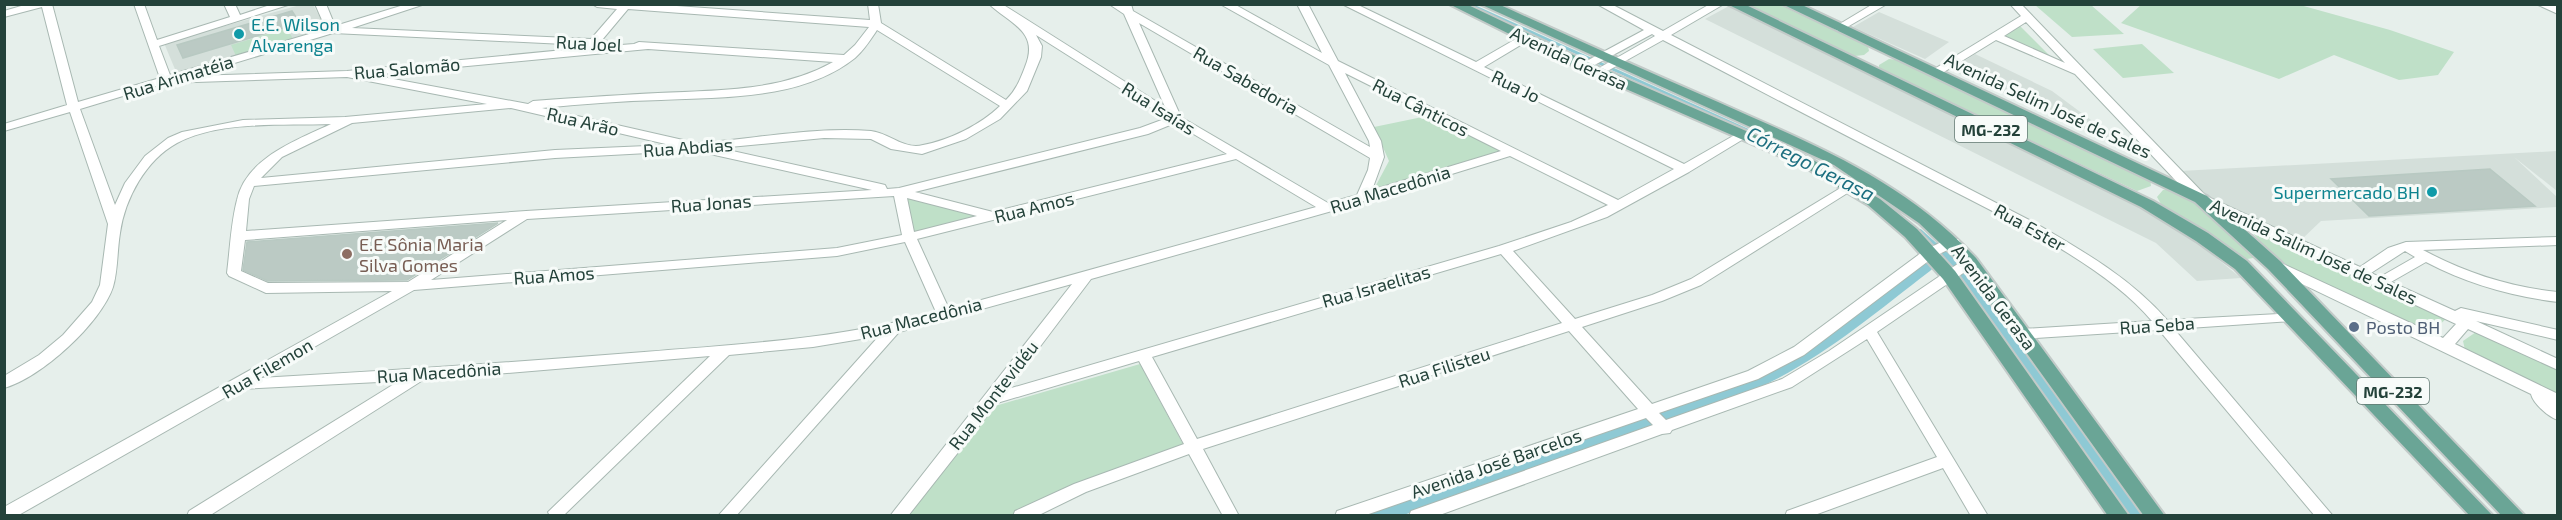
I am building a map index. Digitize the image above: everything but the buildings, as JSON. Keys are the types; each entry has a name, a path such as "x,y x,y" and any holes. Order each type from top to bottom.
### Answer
{"main road":[{"name":"Avenida Gerasa","path":"1455,4 1525,38 1600,64 1839,162 1879,186 1936,227 1940,249"},
{"name":"Avenida Gerasa","path":"1486,4 1600,64 1744,135 1808,163 1851,187 1940,249 1956,269 2119,516"},
{"name":"MG-232","path":"1733,4 2147,204 2202,237 2241,265 2483,516"},
{"name":"Avenida Selim José de Sales","path":"1788,4 2201,199 2274,265"},
{"path":"1858,64 1884,49"},
{"path":"2147,204 2153,192 2168,183"},
{"path":"1940,249 1956,269"},
{"path":"2241,265 2252,267 2274,265"},
{"name":"MG-232","path":"2274,265 2515,516"},
{"name":"Avenida Gerasa","path":"1956,269 2022,334 2156,516"},
{"path":"2359,386 2385,383"}],"street":[{"path":"4,14 42,4"},
{"path":"47,4 74,108 115,224"},
{"path":"139,4 166,80"},
{"path":"229,4 236,18"},
{"path":"154,44 286,4"},
{"path":"320,4 332,30"},
{"name":"Rua Arimatéia","path":"4,128 420,4"},
{"path":"597,4 876,24 1008,106"},
{"path":"873,4 876,24"},
{"name":"Rua Isaías","path":"994,4 1176,119 1327,208"},
{"name":"Rua Sabedoria","path":"1114,4 1126,8 1378,156"},
{"name":"Rua Cânticos","path":"1226,4 1335,64 1618,206"},
{"path":"1302,4 1375,141 1378,156 1376,170 1362,197"},
{"name":"Rua Jo","path":"1347,4 1685,169"},
{"name":"Rua Ester","path":"1602,4 2039,231 2086,258 2129,290 2163,324 2325,516"},
{"path":"1657,33 1703,4"},
{"path":"1600,64 1657,33 1719,4"},
{"path":"1838,28 1882,4"},
{"path":"2015,4 2201,199"},
{"path":"2541,4 2558,11"},
{"path":"589,47 626,5"},
{"path":"1126,8 1176,119"},
{"name":"Rua Abdias","path":"249,183 555,154 696,147 856,133 873,135 895,146 922,150 962,136 1008,106 1022,91 1035,57 1036,46 1015,17"},
{"path":"1935,73 2027,17"},
{"name":"Rua Amos","path":"876,24 856,51 846,59 804,80 749,93 587,100 349,120 278,154 249,183 243,199 234,273 266,288 411,286 784,258 869,247 1238,155"},
{"name":"Rua Joel","path":"332,30 589,47"},
{"path":"1996,36 2079,73"},
{"path":"1476,67 1525,38"},
{"name":"Rua Joel","path":"646,46 846,59"},
{"name":"Rua Salomão","path":"166,80 346,74 589,47 646,46"},
{"name":"Rua Arão","path":"346,74 514,106 899,192 994,217"},
{"name":"Rua Jonas","path":"238,236 526,215 899,192 1144,131 1176,119"},
{"path":"4,383 22,373 71,337 99,303 109,280 115,224 127,192 149,158 185,135 228,126 349,120"},
{"name":"Rua Israelitas","path":"992,399 1504,249 1576,225 1618,206 1744,135"},
{"name":"Rua Macedônia","path":"241,384 421,375 725,350 813,342 894,329 1327,208 1511,152"},
{"name":"Rua Filisteu","path":"1021,516 1080,488 1194,446 1657,298 1696,282 1851,187"},
{"path":"899,192 909,237 944,314"},
{"name":"Avenida Salim José de Sales","path":"2201,199 2558,365"},
{"name":"Rua Filemon","path":"4,515 241,384 411,286 526,215"},
{"path":"2361,273 2393,251 2406,246 2558,240"},
{"path":"2406,246 2478,282 2504,290 2558,297"},
{"path":"1504,249 1657,420"},
{"name":"Avenida José Barcelos","path":"1417,516 1657,420 1753,375 1799,351 1940,249"},
{"path":"2382,282 2425,257"},
{"name":"Avenida Salim José de Sales","path":"2274,265 2558,401"},
{"name":"Avenida José Barcelos","path":"1343,516 1657,420 1787,383 1869,331 1956,269"},
{"name":"Rua Montevidéu","path":"898,516 992,399 1087,274"},
{"path":"2435,308 2558,334"},
{"name":"Rua Seba","path":"2022,334 2291,316"},
{"path":"2445,345 2466,322"},
{"path":"726,516 894,329"},
{"path":"1869,331 1980,516"},
{"path":"556,512 725,350"},
{"path":"1143,354 1231,516"},
{"path":"195,516 421,375"},
{"path":"2525,385 2558,415"},
{"path":"1792,516 1829,510 1947,460"}],"shaded area":[{"path":"300,5 313,5 327,29 177,74 164,43"},
{"path":"1729,6 2131,201 2187,234 2241,278 2197,281 2156,243 1705,19"},
{"path":"1879,12 1949,42 1925,59 1853,27"},
{"path":"1975,54 2052,91 2130,149 1951,70"},
{"path":"2557,151 2557,191 2514,157 2557,197 2557,207 2321,221 2301,240 2202,193 2180,171"}],"green space":[{"path":"2142,4 2300,5 2390,30 2454,52 2438,75 2399,80 2334,55 2279,79 2121,23"},
{"path":"1745,5 1780,5 1868,46 1869,51 1864,55 1855,56"},
{"path":"2035,5 2091,5 2124,34 2072,37"},
{"path":"2014,20 2057,63 1994,33"},
{"path":"287,28 293,39 236,56 231,45"},
{"path":"2142,44 2174,73 2123,78 2093,49"},
{"path":"1889,59 1898,60 2150,178 2151,186 2137,191 1879,68 1879,65"},
{"path":"1432,115 1503,150 1374,189 1389,161 1374,127"},
{"path":"2163,190 2174,191 2199,204 2254,255 2253,258 2247,259 2239,256 2218,239 2161,204 2157,197"},
{"path":"903,194 984,217 912,234"},
{"path":"2245,223 2446,319 2430,333 2279,265"},
{"path":"2476,332 2557,370 2557,398 2465,350 2463,341"},
{"path":"1140,364 1183,444 1066,488 1011,515 906,516 995,406"}],"waterway":[{"name":"Córrego Gerasa","path":"1469,4 1809,158"},
{"name":"Córrego Gerasa","path":"1816,162 1865,190 1921,232"},
{"name":"Córrego Gerasa","path":"1920,231 1939,248"},
{"path":"1371,516 1750,382 1786,366 1828,338 1923,266 1940,248 2132,516"}],"place":[{"name":"E.E. Wilson Alvarenga","path":"239,34"},
{"name":"Supermercado BH","path":"2432,192"},
{"name":"E.E Sônia Maria Silva Gomes","path":"347,254"},
{"name":"Posto BH","path":"2354,327"}]}
